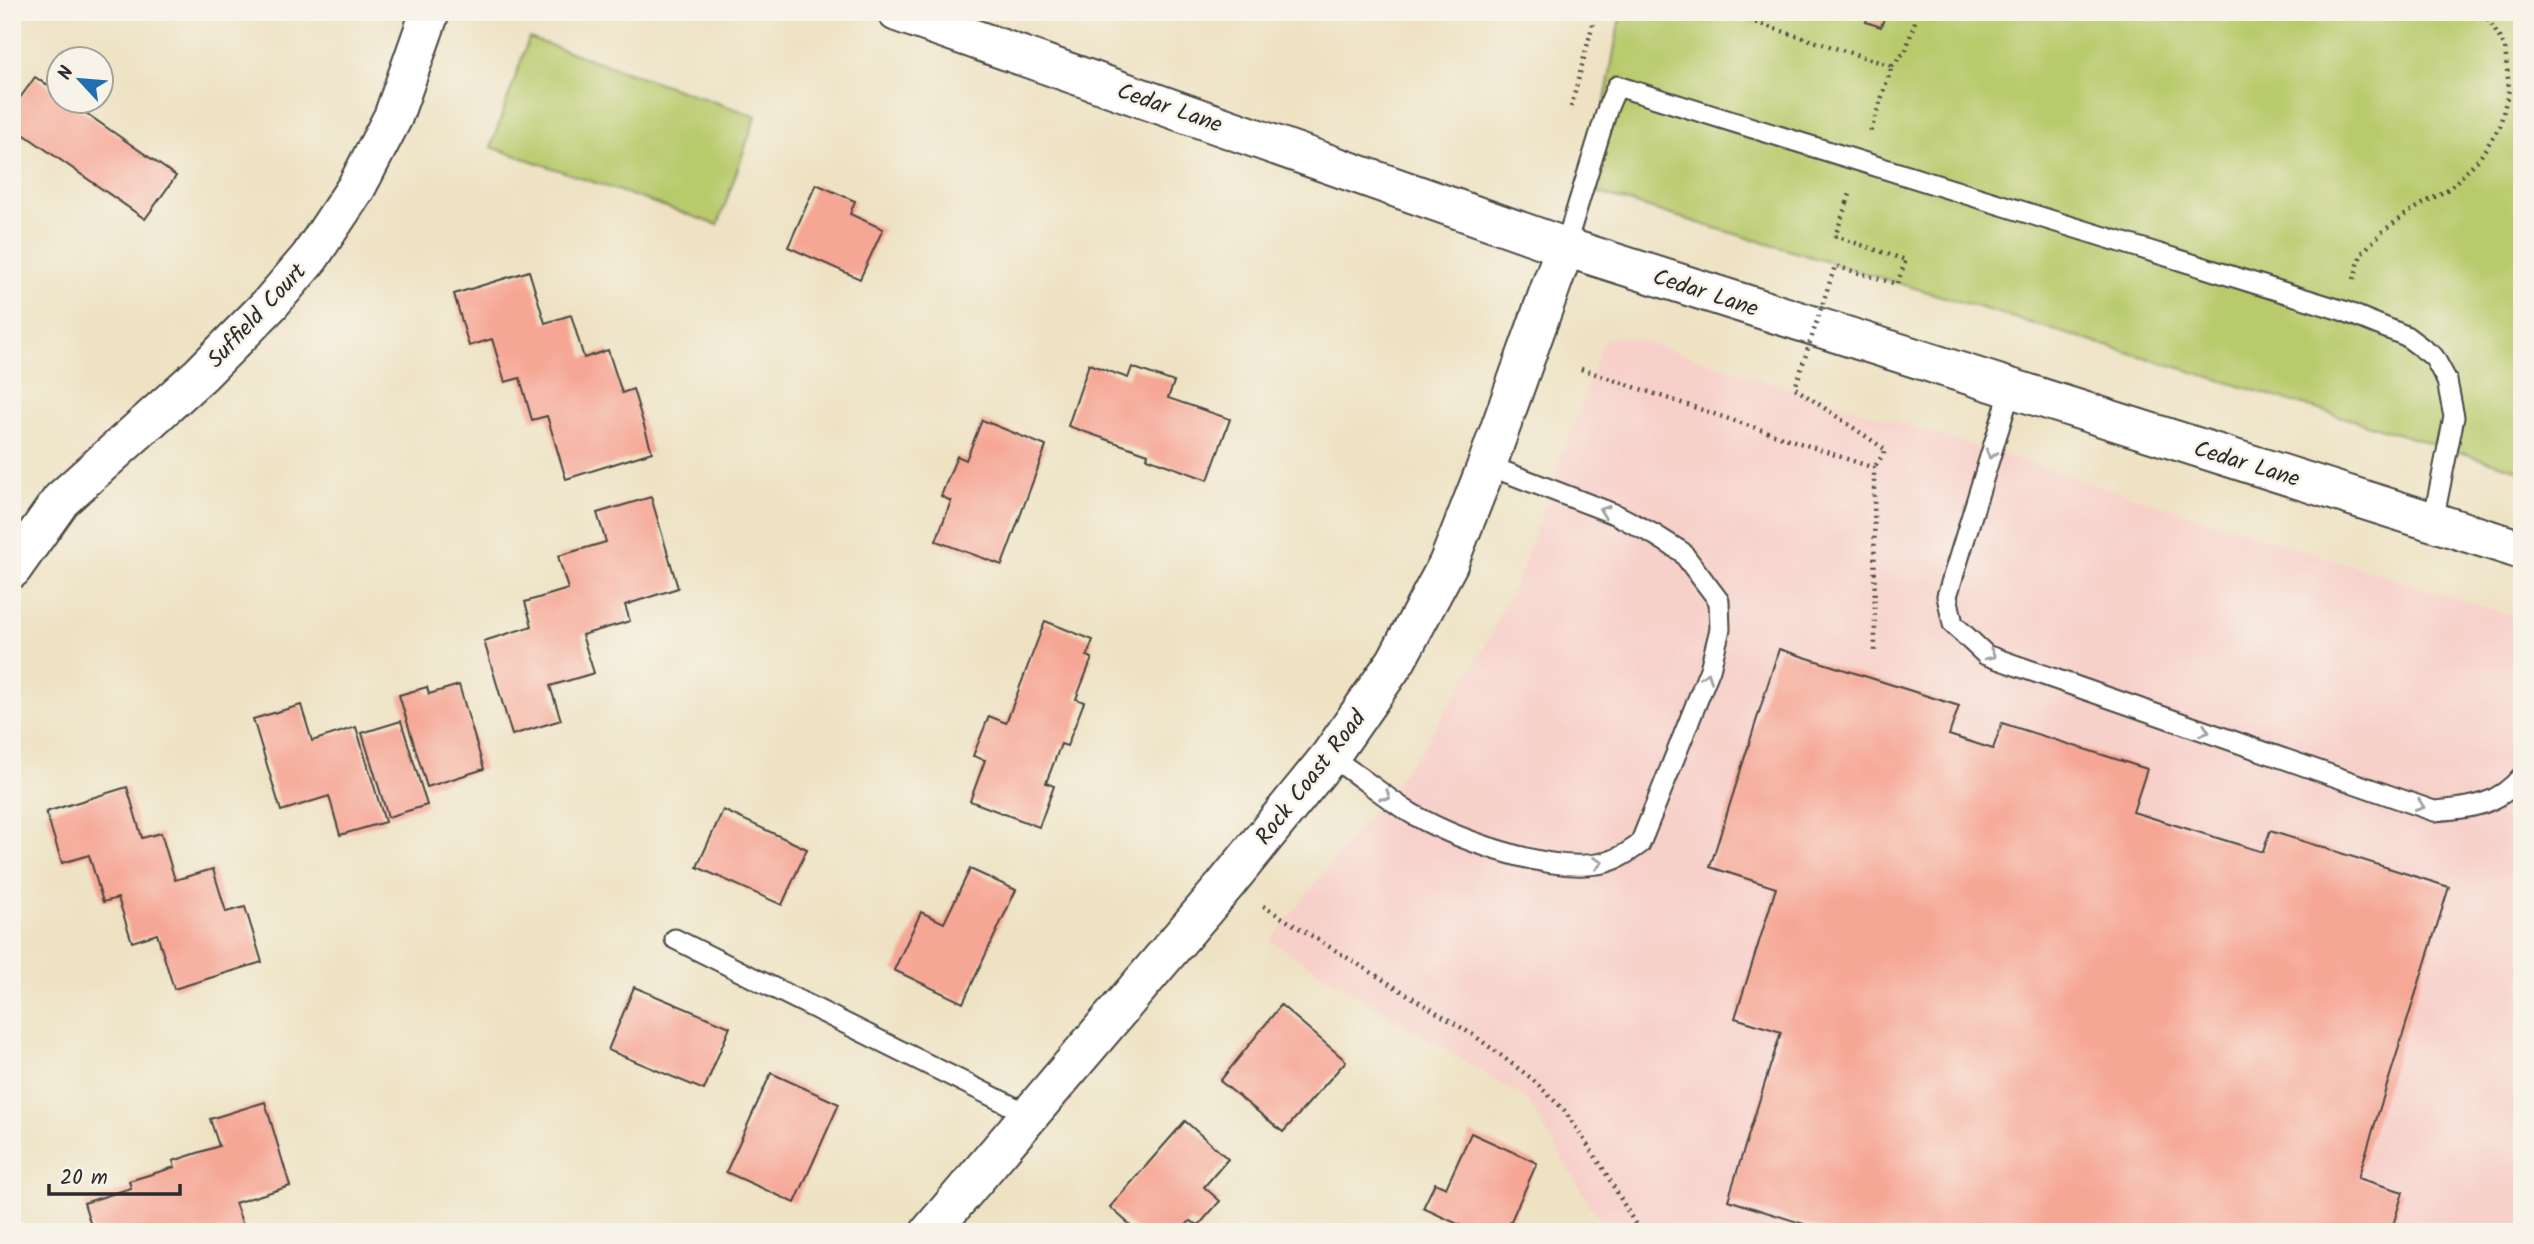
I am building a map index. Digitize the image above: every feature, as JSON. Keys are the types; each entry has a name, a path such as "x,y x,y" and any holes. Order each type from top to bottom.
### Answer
{"street":[{"name":"Suffield Court","path":"12,569 61,500 201,374 271,304 310,257 356,188 393,117 430,12"},
{"name":"Cedar Lane","path":"897,12 1565,247 2522,550"},
{"name":"Rock Coast Road","path":"930,1232 1226,884 1330,756 1396,661 1448,564 1487,465 1565,247"}],"lane":[{"path":"1565,247 1608,107 1617,86 2344,312 2406,336 2434,356 2447,381 2454,417 2433,521"},
{"path":"2011,389 1947,596 1953,624 1986,655 2434,811 2473,808 2511,789 2522,776"},
{"path":"1330,756 1406,810 1455,834 1503,852 1557,864 1596,864 1622,858 1640,844 1710,669 1720,629 1719,601 1682,552 1655,535 1617,515 1487,465"},
{"path":"675,939 1030,1115"}],"path":[{"path":"1567,118 1596,12"},
{"path":"1722,12 1892,66"},
{"path":"1875,652 1874,468 1886,450 1795,388 1835,266 1897,284 1906,260 1835,236 1892,66 1906,50 1918,12"},
{"path":"2344,312 2361,254 2400,218 2450,188 2479,159 2500,126 2510,89 2505,47 2484,12"},
{"path":"1581,369 1874,468"},
{"path":"1226,884 1475,1036 1531,1078 1564,1110 1601,1165 1640,1232"}],"shaded area":[{"path":"1626,336 2522,619 2522,1232 1606,1232 1527,1100 1270,941 1423,747 1485,647 1521,570 1604,339"}],"green space":[{"path":"1621,12 2522,12 2522,471 1589,190"},
{"path":"529,38 756,116 718,225 491,147"}],"building":[{"path":"1869,12 1886,12 1881,27 1866,22"},
{"path":"35,77 46,84 46,116 90,116 176,176 145,219 12,126 12,109"},
{"path":"816,184 855,201 850,214 883,229 860,279 788,247"},
{"path":"529,271 545,323 571,315 584,358 608,350 622,393 633,389 652,452 566,479 547,416 532,420 520,378 505,382 492,339 469,346 454,294"},
{"path":"1089,364 1128,378 1132,367 1174,382 1168,398 1230,419 1208,480 1147,458 1148,454 1068,426"},
{"path":"982,420 1046,446 1002,565 936,541 951,501 941,496 957,456 966,460"},
{"path":"651,497 678,588 625,605 630,621 582,635 594,673 550,686 561,720 512,735 484,641 532,626 525,602 568,589 558,556 606,542 597,513"},
{"path":"1045,621 1093,640 1087,656 1092,658 1076,699 1084,702 1067,746 1061,744 1046,783 1054,786 1039,827 970,801 985,760 973,756 989,716 1006,723"},
{"path":"1779,649 1959,706 1949,735 1993,749 2002,723 2147,769 2133,812 2263,852 2270,831 2449,887 2358,1178 2403,1192 2391,1232 1829,1232 1728,1200 1781,1032 1735,1018 1776,888 1710,867"},
{"path":"459,685 484,769 427,787 399,695 427,687 429,694"},
{"path":"301,705 312,741 356,727 385,822 340,835 329,796 281,811 253,719"},
{"path":"401,721 427,805 388,817 362,733"},
{"path":"127,787 142,838 161,833 175,880 213,869 226,912 245,907 262,962 174,989 157,934 132,942 118,898 103,902 89,855 62,863 46,812"},
{"path":"723,810 807,849 782,905 697,867"},
{"path":"970,869 1016,890 963,1003 894,970 921,912 944,923"},
{"path":"634,987 730,1027 704,1090 608,1050"},
{"path":"1281,1005 1346,1061 1283,1132 1220,1081"},
{"path":"771,1073 839,1104 795,1203 726,1172"},
{"path":"265,1102 290,1186 235,1203 245,1231 93,1232 84,1203 131,1188 129,1181 175,1167 173,1161 219,1146 210,1119"},
{"path":"1185,1121 1228,1159 1204,1187 1220,1201 1199,1225 1190,1221 1180,1232 1138,1232 1110,1207"},
{"path":"1471,1133 1537,1163 1506,1232 1475,1232 1423,1208 1435,1183 1446,1188"}]}
